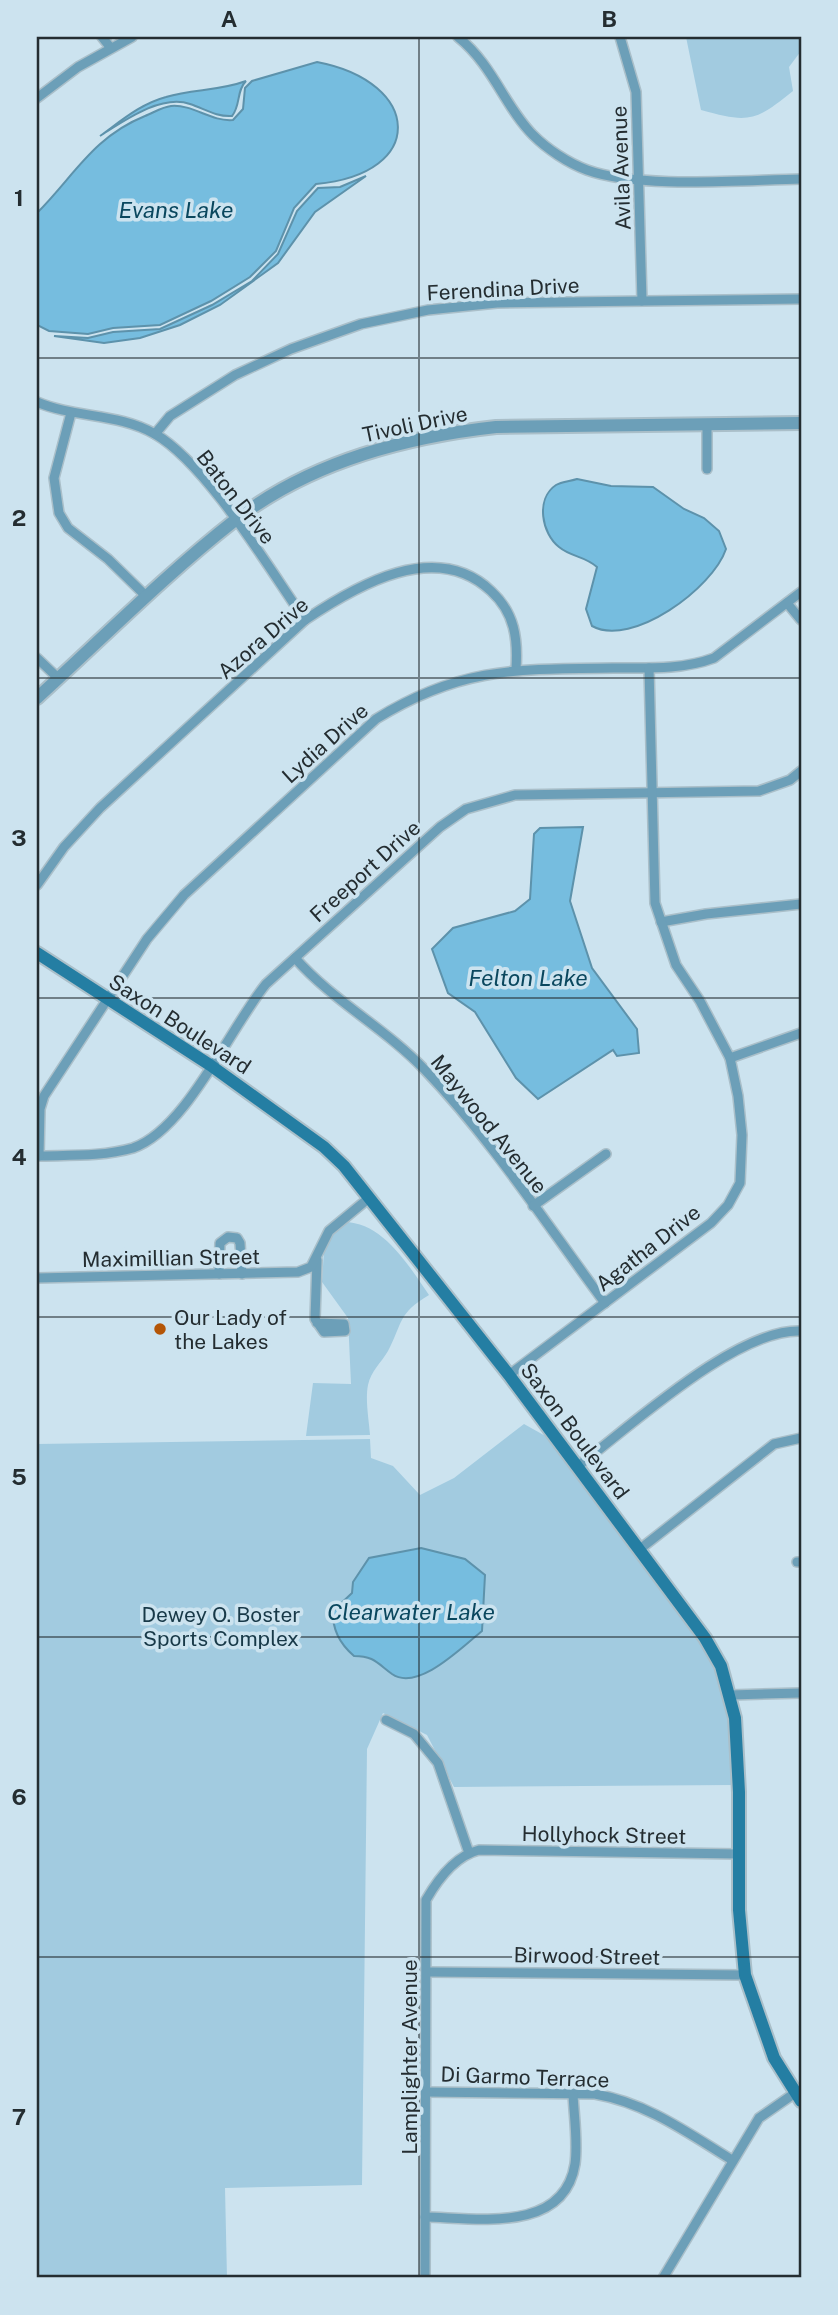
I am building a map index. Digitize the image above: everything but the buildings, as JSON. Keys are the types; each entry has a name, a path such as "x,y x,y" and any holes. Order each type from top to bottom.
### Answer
{"main road":[{"name":"Saxon Boulevard","path":"37,953 210,1065 324,1147 369,1198 509,1375 705,1638 731,1695 738,1746 739,1910 745,1975 774,2058 798,2097"}],"street":[{"path":"102,37 110,47"},
{"path":"37,98 110,47 132,37"},
{"path":"458,37 473,48 531,133 552,150 585,170 638,180 801,179"},
{"name":"Avila Avenue","path":"620,37 636,92 642,301"},
{"name":"Ferendina Drive","path":"155,434 170,416 235,374 291,349 361,324 428,310 497,303 801,299"},
{"name":"Baton Drive","path":"37,402 71,413 121,421 155,434 200,474 305,620"},
{"path":"71,413 54,478 59,513 68,528 108,559 147,597"},
{"name":"Tivoli Drive","path":"37,698 235,520 279,492 356,456 451,432 496,427 801,423"},
{"path":"707,424 707,468"},
{"name":"Azora Drive","path":"37,885 64,847 100,808 305,620 333,601 392,574 423,567 454,568 483,583 498,597 512,620 518,640 516,669"},
{"name":"Lydia Drive","path":"38,1156 40,1109 44,1096 147,939 184,895 376,719 408,699 453,681 516,669 691,665 714,657 801,592"},
{"path":"787,603 801,620"},
{"path":"37,658 58,678"},
{"name":"Agatha Drive","path":"509,1375 711,1223 728,1205 740,1183 742,1135 730,1058 700,1000 676,965 655,903 649,668"},
{"name":"Freeport Drive","path":"38,1156 94,1155 134,1147 161,1131 178,1115 245,1009 266,984 440,827 466,809 515,794 759,791 790,780 801,771"},
{"path":"661,922 706,914 801,904"},
{"name":"Maywood Avenue","path":"295,958 327,990 423,1068 456,1105 605,1303"},
{"path":"730,1058 801,1033"},
{"path":"533,1206 606,1154"},
{"path":"317,1323 317,1258 329,1231 369,1198"},
{"path":"219,1275 220,1243 228,1237 237,1238 240,1243 242,1274"},
{"name":"Maximillian Street","path":"37,1278 219,1275 306,1270 317,1258"},
{"path":"578,1466 722,1357 767,1335 801,1331"},
{"path":"640,1549 774,1444 801,1438"},
{"path":"731,1695 801,1693"},
{"path":"386,1720 414,1734 438,1763 469,1853"},
{"name":"Hollyhock Street","path":"469,1853 480,1850 739,1854"},
{"name":"Lamplighter Avenue","path":"425,2278 428,1972 426,1900 437,1881 469,1853"},
{"name":"Birwood Street","path":"428,1972 745,1975"},
{"name":"Di Garmo Terrace","path":"425,2092 595,2094 634,2102 732,2160"},
{"path":"425,2217 523,2218 553,2203 570,2179 575,2163 573,2094"},
{"path":"663,2278 759,2118 798,2097"}],"green space":[{"path":"686,37 801,37 801,51 789,67 793,91 769,109 750,117 730,117 701,110"},
{"path":"344,1222 371,1229 383,1237 404,1259 429,1295 406,1314 388,1351 369,1380 367,1397 370,1435 306,1436 313,1383 351,1384 348,1318 322,1282 324,1251 332,1234"},
{"name":"Dewey O. Boster Sports Complex","path":"524,1424 549,1438 709,1654 730,1717 734,1785 454,1787 427,1735 383,1713 367,1749 362,2185 225,2188 227,2278 37,2278 37,1444 370,1439 371,1458 393,1466 420,1495 454,1478"}],"water":[{"name":"Evans Lake","path":"317,62 352,73 377,88 392,107 398,127 393,146 378,164 353,177 316,184 294,208 276,251 250,277 211,301 160,325 113,328 88,334 49,331 37,325 37,213 98,146 127,125 168,107 179,106 233,120 243,109 245,88 252,81"},
{"path":"246,81 232,116 216,114 190,104 167,103 143,111 100,136 131,113 157,100"},
{"path":"366,176 315,212 278,263 220,305 180,325 140,338 104,343 54,336 88,338 113,332 160,329 212,305 252,281 278,254 297,211 318,188 340,187"},
{"path":"577,479 611,486 653,487 684,509 704,518 719,531 726,549 718,564 705,581 688,596 649,622 628,629 609,631 592,626 586,609 597,567 559,547 548,534 543,516 543,507 549,491 558,484"},
{"name":"Felton Lake","path":"583,827 570,901 592,968 637,1029 639,1053 617,1056 613,1050 538,1099 516,1078 475,1012 448,993 432,949 453,928 515,911 530,899 534,834 540,828"},
{"name":"Clearwater Lake","path":"421,1548 465,1559 485,1575 482,1631 427,1673 403,1678 392,1674 371,1659 354,1656 341,1641 333,1611 352,1593 353,1582 369,1558"}],"place":[{"name":"Our Lady of the Lakes","path":"160,1329"}]}
